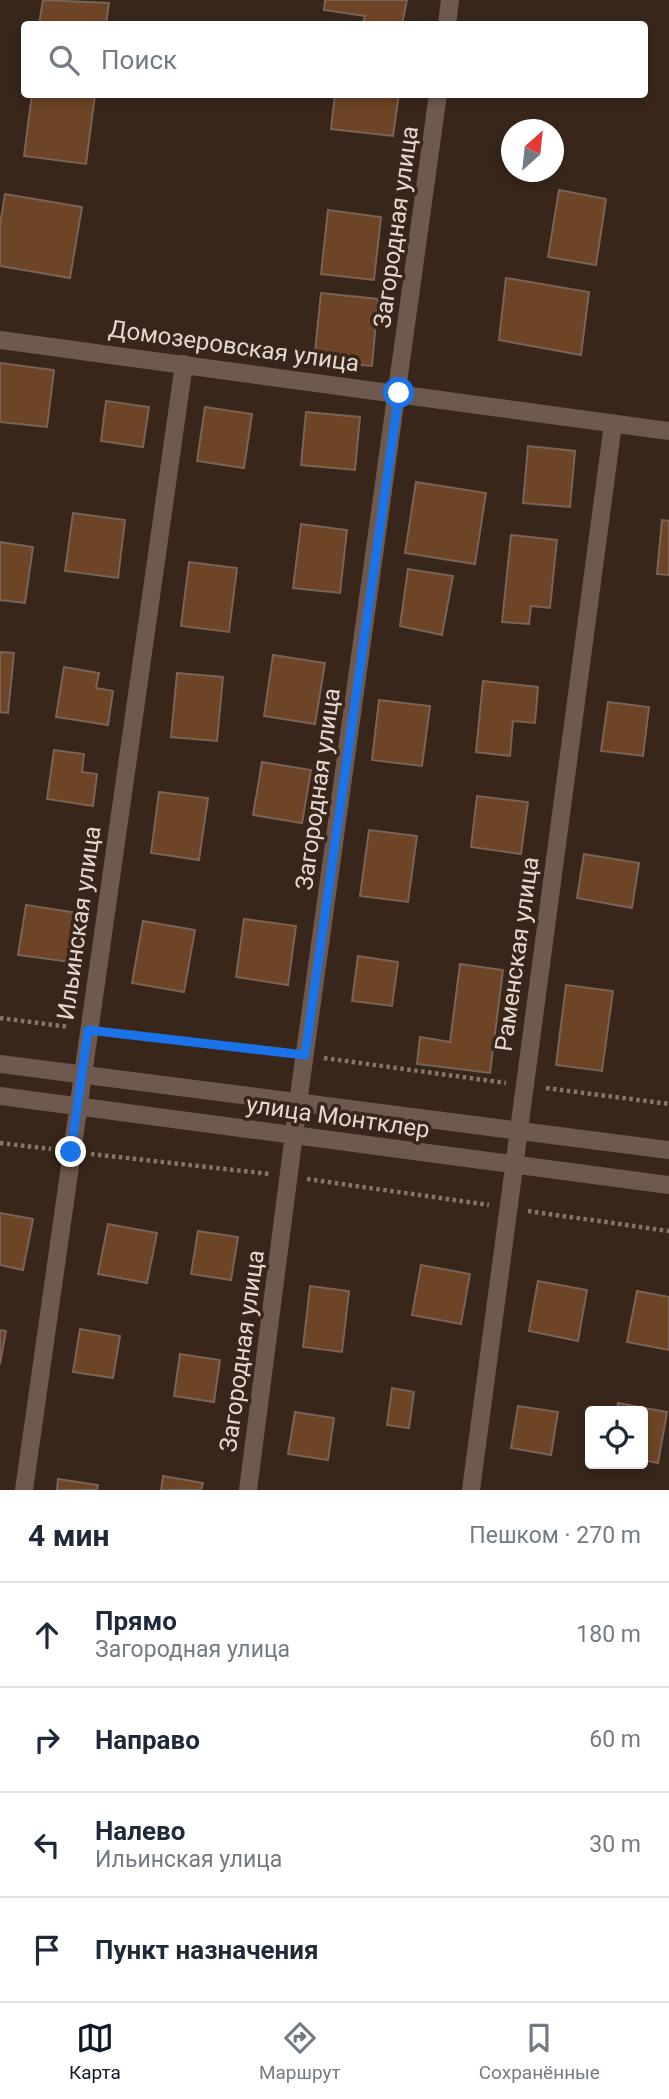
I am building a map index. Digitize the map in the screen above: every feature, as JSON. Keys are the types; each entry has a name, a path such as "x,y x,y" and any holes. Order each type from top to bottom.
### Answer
{"street":[{"path":"447,21 450,0"},
{"name":"Загородная улица","path":"248,1490 298,1103 399,393 437,98"},
{"name":"Домозеровская улица","path":"0,340 669,431"},
{"name":"Ильинская улица","path":"24,1490 184,364"},
{"name":"Раменская улица","path":"471,1490 613,424"},
{"name":"улица Монтклер","path":"0,1064 669,1150"},
{"name":"улица Монтклер","path":"0,1096 669,1185"}],"path":[{"path":"0,1018 305,1055 669,1104"},
{"path":"0,1143 290,1177 669,1231"}],"building":[{"path":"43,0 109,3 106,21 40,21"},
{"path":"325,0 407,0 403,21 364,21 365,16 324,10"},
{"path":"31,98 95,98 86,164 24,156"},
{"path":"335,98 398,98 393,136 331,129"},
{"path":"559,190 606,199 596,265 548,257"},
{"path":"5,194 82,207 70,278 0,266 0,225"},
{"path":"328,210 381,217 374,280 321,274"},
{"path":"506,278 589,292 581,355 499,340"},
{"path":"321,293 378,299 372,366 314,361"},
{"path":"0,363 54,370 47,427 0,422"},
{"path":"106,401 149,407 143,447 101,441"},
{"path":"205,407 252,414 244,468 197,461"},
{"path":"306,412 360,417 355,470 301,465"},
{"path":"528,446 575,451 570,507 523,503"},
{"path":"416,482 486,493 475,564 405,553"},
{"path":"73,513 125,520 118,578 65,571"},
{"path":"662,520 669,521 669,575 657,574"},
{"path":"301,524 347,530 340,593 293,588"},
{"path":"511,535 557,540 550,608 531,606 529,624 502,622"},
{"path":"0,542 33,547 25,603 0,600"},
{"path":"189,562 237,568 229,632 181,626"},
{"path":"408,569 453,576 442,635 400,626"},
{"path":"0,652 14,653 8,713 0,712"},
{"path":"273,655 325,663 315,724 264,716"},
{"path":"64,667 99,673 96,688 113,691 108,725 56,717"},
{"path":"177,673 223,677 217,741 171,737"},
{"path":"483,681 538,687 535,723 513,721 510,756 476,752"},
{"path":"379,700 430,706 422,766 372,760"},
{"path":"608,702 649,707 643,756 601,751"},
{"path":"54,750 84,754 82,772 97,774 93,806 47,799"},
{"path":"262,762 311,770 302,823 253,815"},
{"path":"159,792 208,798 199,860 151,853"},
{"path":"477,796 528,802 521,854 471,847"},
{"path":"369,830 417,836 408,902 360,896"},
{"path":"584,854 639,863 632,908 577,898"},
{"path":"26,905 78,913 70,962 18,955"},
{"path":"244,919 296,926 288,985 236,977"},
{"path":"143,921 195,930 184,992 132,983"},
{"path":"358,956 398,962 392,1006 352,1001"},
{"path":"460,964 503,970 490,1073 417,1064 420,1037 450,1042"},
{"path":"566,985 613,991 602,1071 556,1065"},
{"path":"0,1213 33,1219 23,1270 0,1265"},
{"path":"108,1224 157,1233 147,1283 98,1274"},
{"path":"198,1231 238,1237 231,1280 191,1274"},
{"path":"421,1265 470,1274 461,1324 412,1315"},
{"path":"538,1281 587,1290 578,1341 529,1331"},
{"path":"310,1286 349,1291 342,1352 303,1347"},
{"path":"637,1291 669,1297 669,1350 627,1342"},
{"path":"80,1329 120,1336 113,1378 73,1372"},
{"path":"0,1330 6,1331 0,1364"},
{"path":"180,1354 220,1360 214,1402 174,1396"},
{"path":"392,1388 414,1392 409,1428 387,1425"},
{"path":"518,1406 558,1412 551,1455 511,1448"},
{"path":"648,1409 667,1412 658,1463 648,1461"},
{"path":"295,1412 334,1418 328,1460 288,1454"},
{"path":"163,1476 203,1483 201,1490 161,1490"},
{"path":"58,1479 98,1485 97,1490 57,1490"}],"route":[{"path":"71,1152 88,1030 305,1055 399,393"}]}
